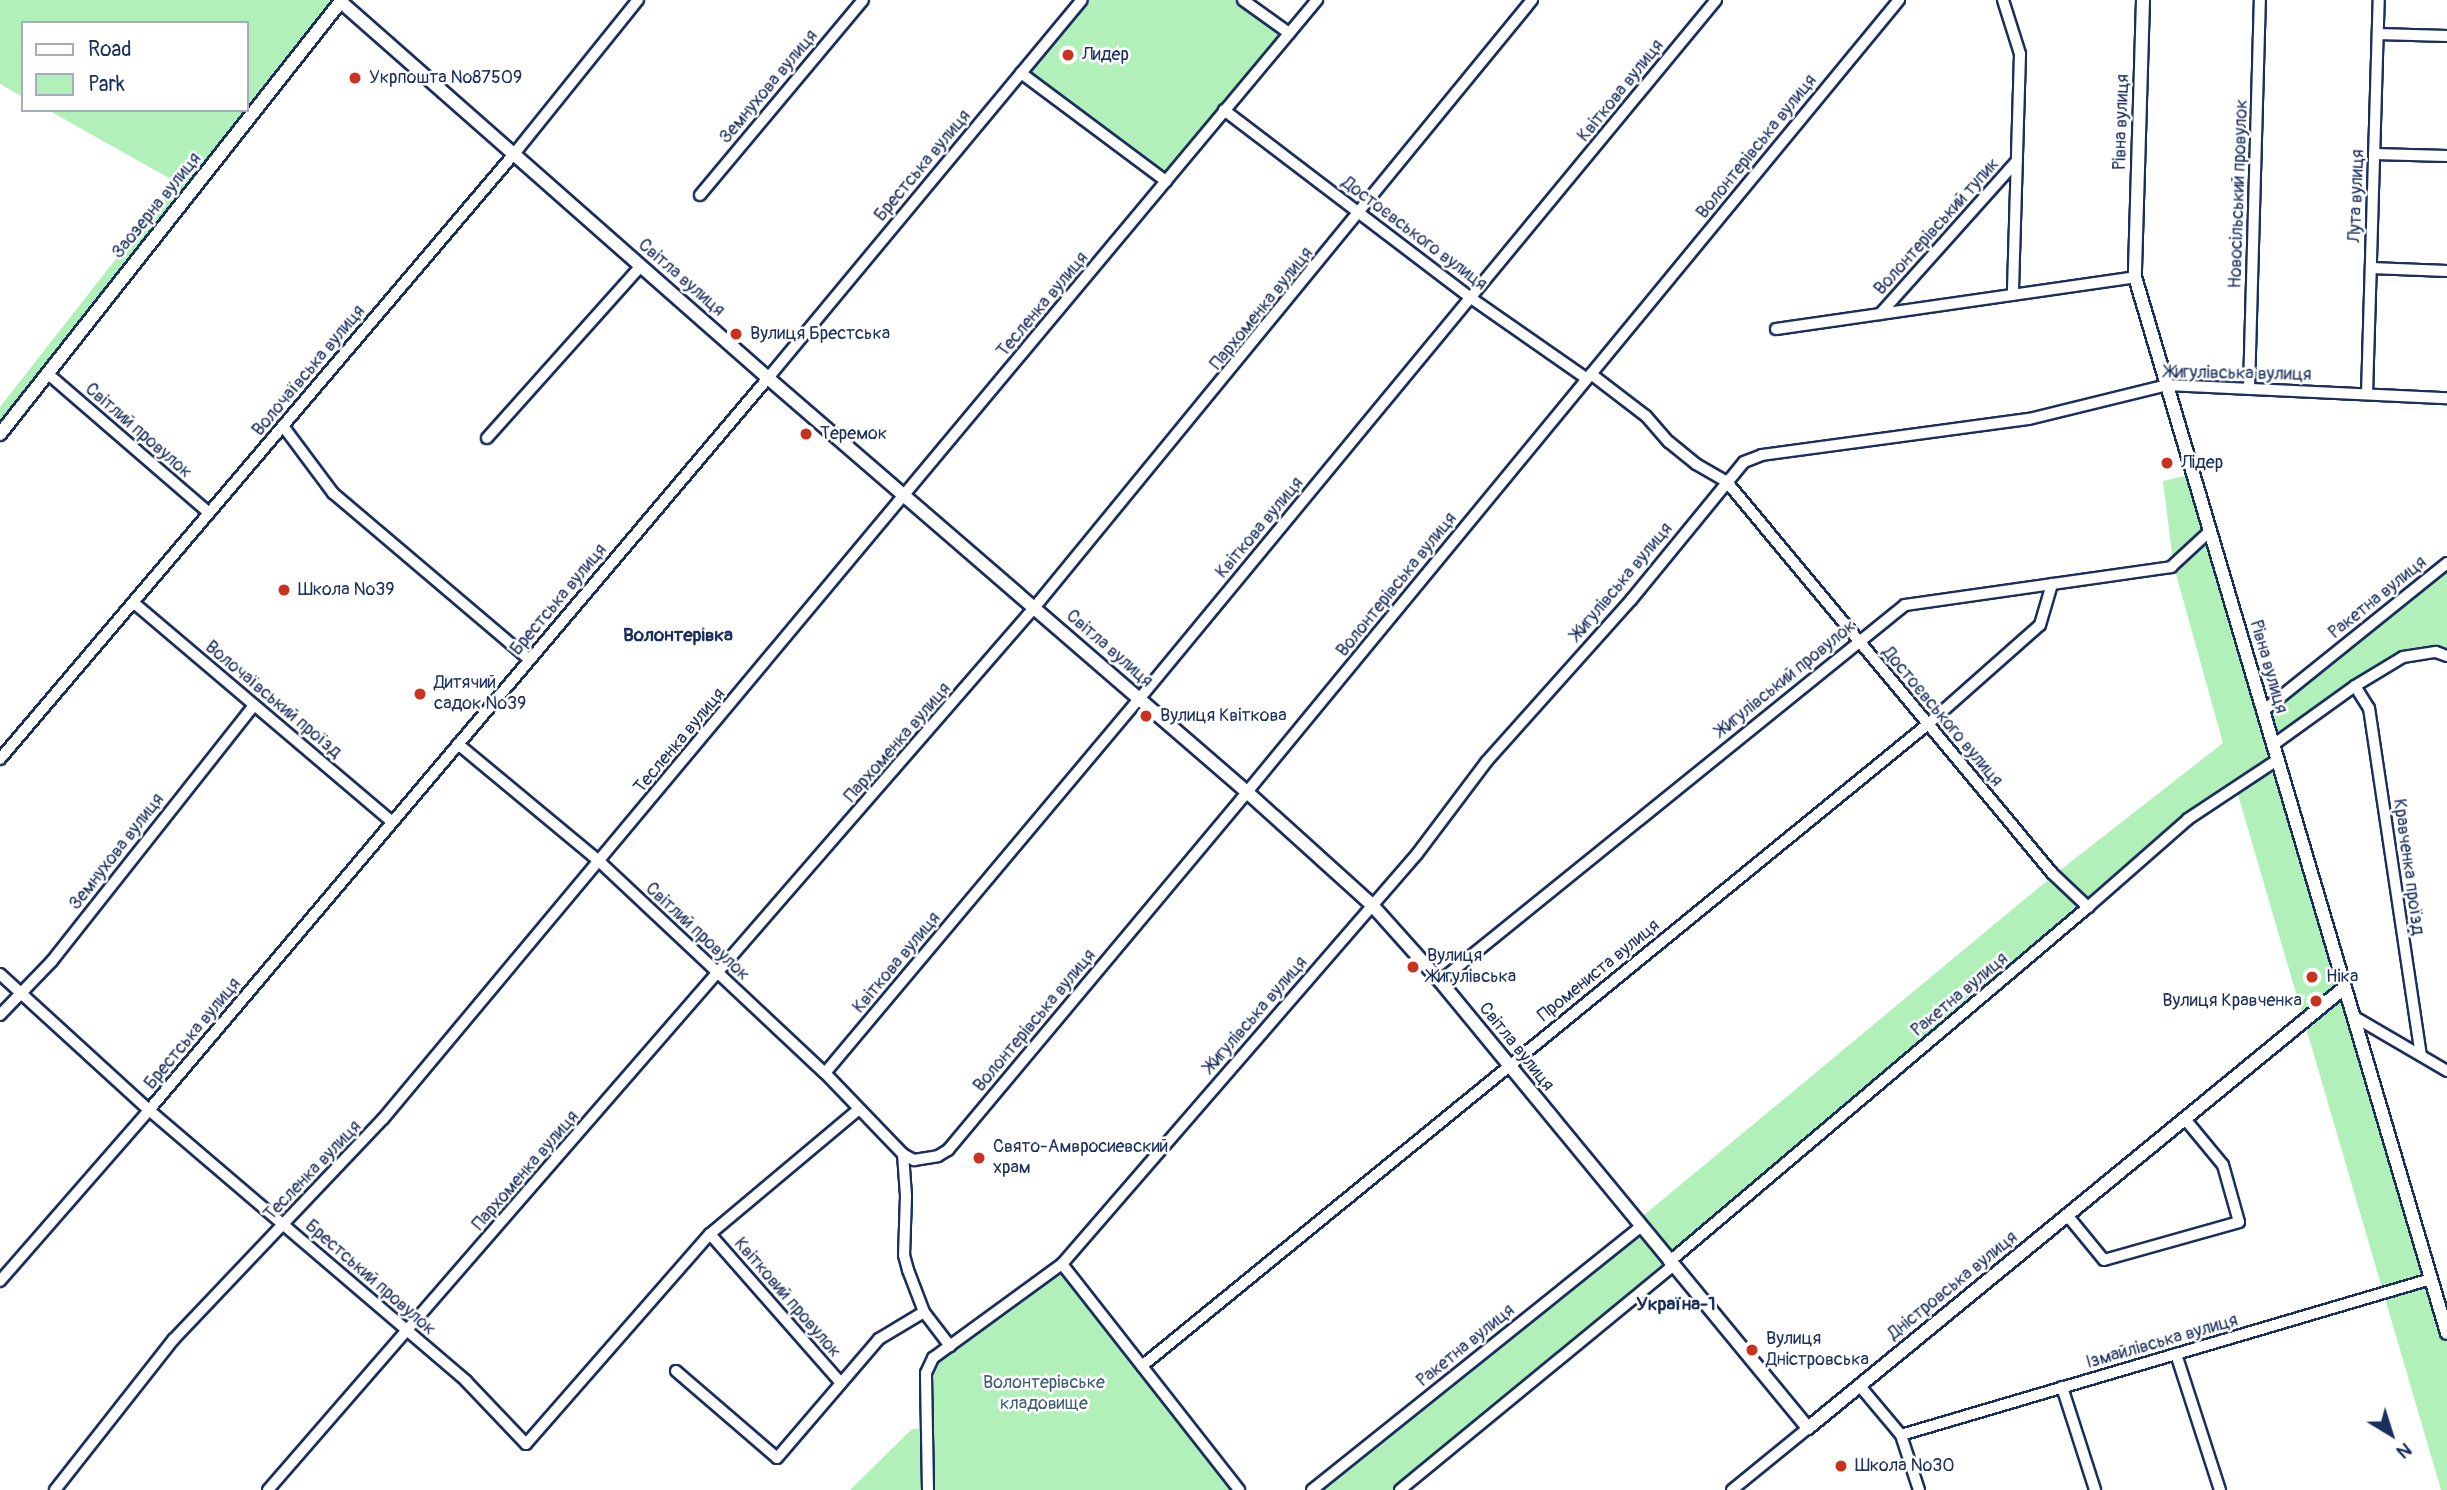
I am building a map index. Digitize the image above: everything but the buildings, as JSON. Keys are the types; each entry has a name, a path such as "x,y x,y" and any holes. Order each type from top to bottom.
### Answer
{"street":[{"name":"Волочаївська вулиця","path":"0,759 514,154 638,0"},
{"name":"Земнухова вулиця","path":"700,195 863,0"},
{"name":"Брестська вулиця","path":"0,1281 149,1110 768,377 1082,0"},
{"path":"1243,0 1289,33"},
{"name":"Тесленка вулиця","path":"55,1490 174,1339 383,1119 1317,0"},
{"name":"Пархоменка вулиця","path":"268,1490 1034,608 1360,214 1532,0"},
{"name":"Квіткова вулиця","path":"825,1073 1140,698 1716,0"},
{"name":"Волонтерівська вулиця","path":"903,1154 925,1160 948,1150 1247,792 1899,0"},
{"name":"Волонтерівський тупик","path":"2003,0 2020,54 2013,295"},
{"name":"Рівна вулиця","path":"2143,0 2135,277 2447,1333"},
{"name":"Новосільський провулок","path":"2249,388 2260,0"},
{"name":"Лута вулиця","path":"2367,394 2379,0"},
{"name":"Світла вулиця","path":"341,1 768,377 1140,698 1372,905 1440,981 1808,1428"},
{"name":"Заозерна вулиця","path":"0,434 341,1"},
{"path":"2378,34 2447,36"},
{"path":"1021,73 1166,181"},
{"name":"Достоєвського вулиця","path":"1224,110 1471,298 1646,416 1669,442 1696,464 1726,481 2052,873 2088,908"},
{"path":"2374,154 2447,156"},
{"name":"Волонтерівський тупик","path":"1880,314 2017,161"},
{"path":"487,438 641,266"},
{"path":"2371,268 2447,271"},
{"name":"Волонтерівський тупик","path":"1776,329 2135,277"},
{"name":"Світлий провулок","path":"47,373 209,513"},
{"name":"Жигулівська вулиця","path":"928,1490 926,1373 933,1357 1062,1264 1417,854 1487,761 1631,600 1744,462 1762,455 2029,419 2166,385 2447,398"},
{"path":"282,426 333,494 529,659"},
{"name":"Жигулівський провулок","path":"1440,981 1858,640 1905,605 2171,567 2210,531"},
{"name":"Ракетна вулиця","path":"2263,711 2447,563"},
{"name":"Промениста вулиця","path":"1142,1366 1928,724 2039,625 2052,584"},
{"name":"Волочаївський проїзд","path":"134,603 392,822"},
{"path":"2273,745 2355,686 2403,657 2436,652 2447,656"},
{"name":"Кравченка проїзд","path":"2355,686 2369,708 2420,1055"},
{"name":"Земнухова вулиця","path":"0,1015 52,961 254,705"},
{"name":"Світлий провулок","path":"458,744 600,862 825,1073 903,1154"},
{"name":"Ракетна вулиця","path":"1400,1490 1671,1264 2088,908 2188,819 2277,760"},
{"name":"Брестський провулок","path":"0,974 149,1110 466,1381 526,1444 710,1234"},
{"name":"Дністровська вулиця","path":"1731,1490 2344,988"},
{"path":"2353,1016 2447,1071"},
{"path":"710,1234 859,1109"},
{"path":"2067,1215 2104,1260 2239,1222 2223,1165 2185,1119"},
{"path":"903,1154 906,1196 904,1255 924,1312 950,1346"},
{"name":"Ракетна вулиця","path":"1312,1490 1640,1227"},
{"name":"Квітковий провулок","path":"710,1234 840,1382"},
{"path":"1062,1264 1239,1490"},
{"name":"Ізмайлівська вулиця","path":"1901,1435 2431,1279"},
{"path":"676,1371 777,1458 879,1339 924,1312"},
{"path":"2176,1354 2220,1490"},
{"path":"1859,1385 1901,1435 1919,1490"},
{"path":"2062,1387 2095,1490"}],"green space":[{"path":"0,0 342,0 0,434 0,407 176,182 52,112 248,112 248,21 21,21 21,96 0,84"},
{"path":"1085,0 1239,0 1285,34 1165,178 1025,72"},
{"path":"2189,475 2206,531 2173,561 2163,481"},
{"path":"2208,537 2262,716 2447,568 2447,651 2437,648 2402,653 2270,743 2447,1341 2447,1490 2441,1490 2234,781 2186,816 1668,1266 1394,1490 1318,1490 1645,1229 1638,1220 2054,875 2223,743 2174,567"},
{"name":"Волонтерівське кладовище","path":"1062,1264 1239,1490 850,1490 912,1429 927,1428 928,1365"}],"place":[{"name":"Лидер","path":"1068,55"},
{"name":"Укрпошта №87509","path":"355,78"},
{"name":"Вулиця Брестська","path":"736,334"},
{"name":"Теремок","path":"806,434"},
{"name":"Лідер","path":"2167,463"},
{"name":"Школа №39","path":"284,590"},
{"name":"Дитячий садок №39","path":"420,694"},
{"name":"Вулиця Квіткова","path":"1146,716"},
{"name":"Вулиця Жигулівська","path":"1413,967"},
{"name":"Ніка","path":"2312,977"},
{"name":"Вулиця Кравченка","path":"2316,1001"},
{"name":"Свято-Амвросиевский храм","path":"979,1158"},
{"name":"Вулиця Дністровська","path":"1752,1350"},
{"name":"Школа №30","path":"1841,1466"}],"district":[{"name":"Волонтерівка","path":"678,636"},
{"name":"Україна-1","path":"1676,1305"}]}
